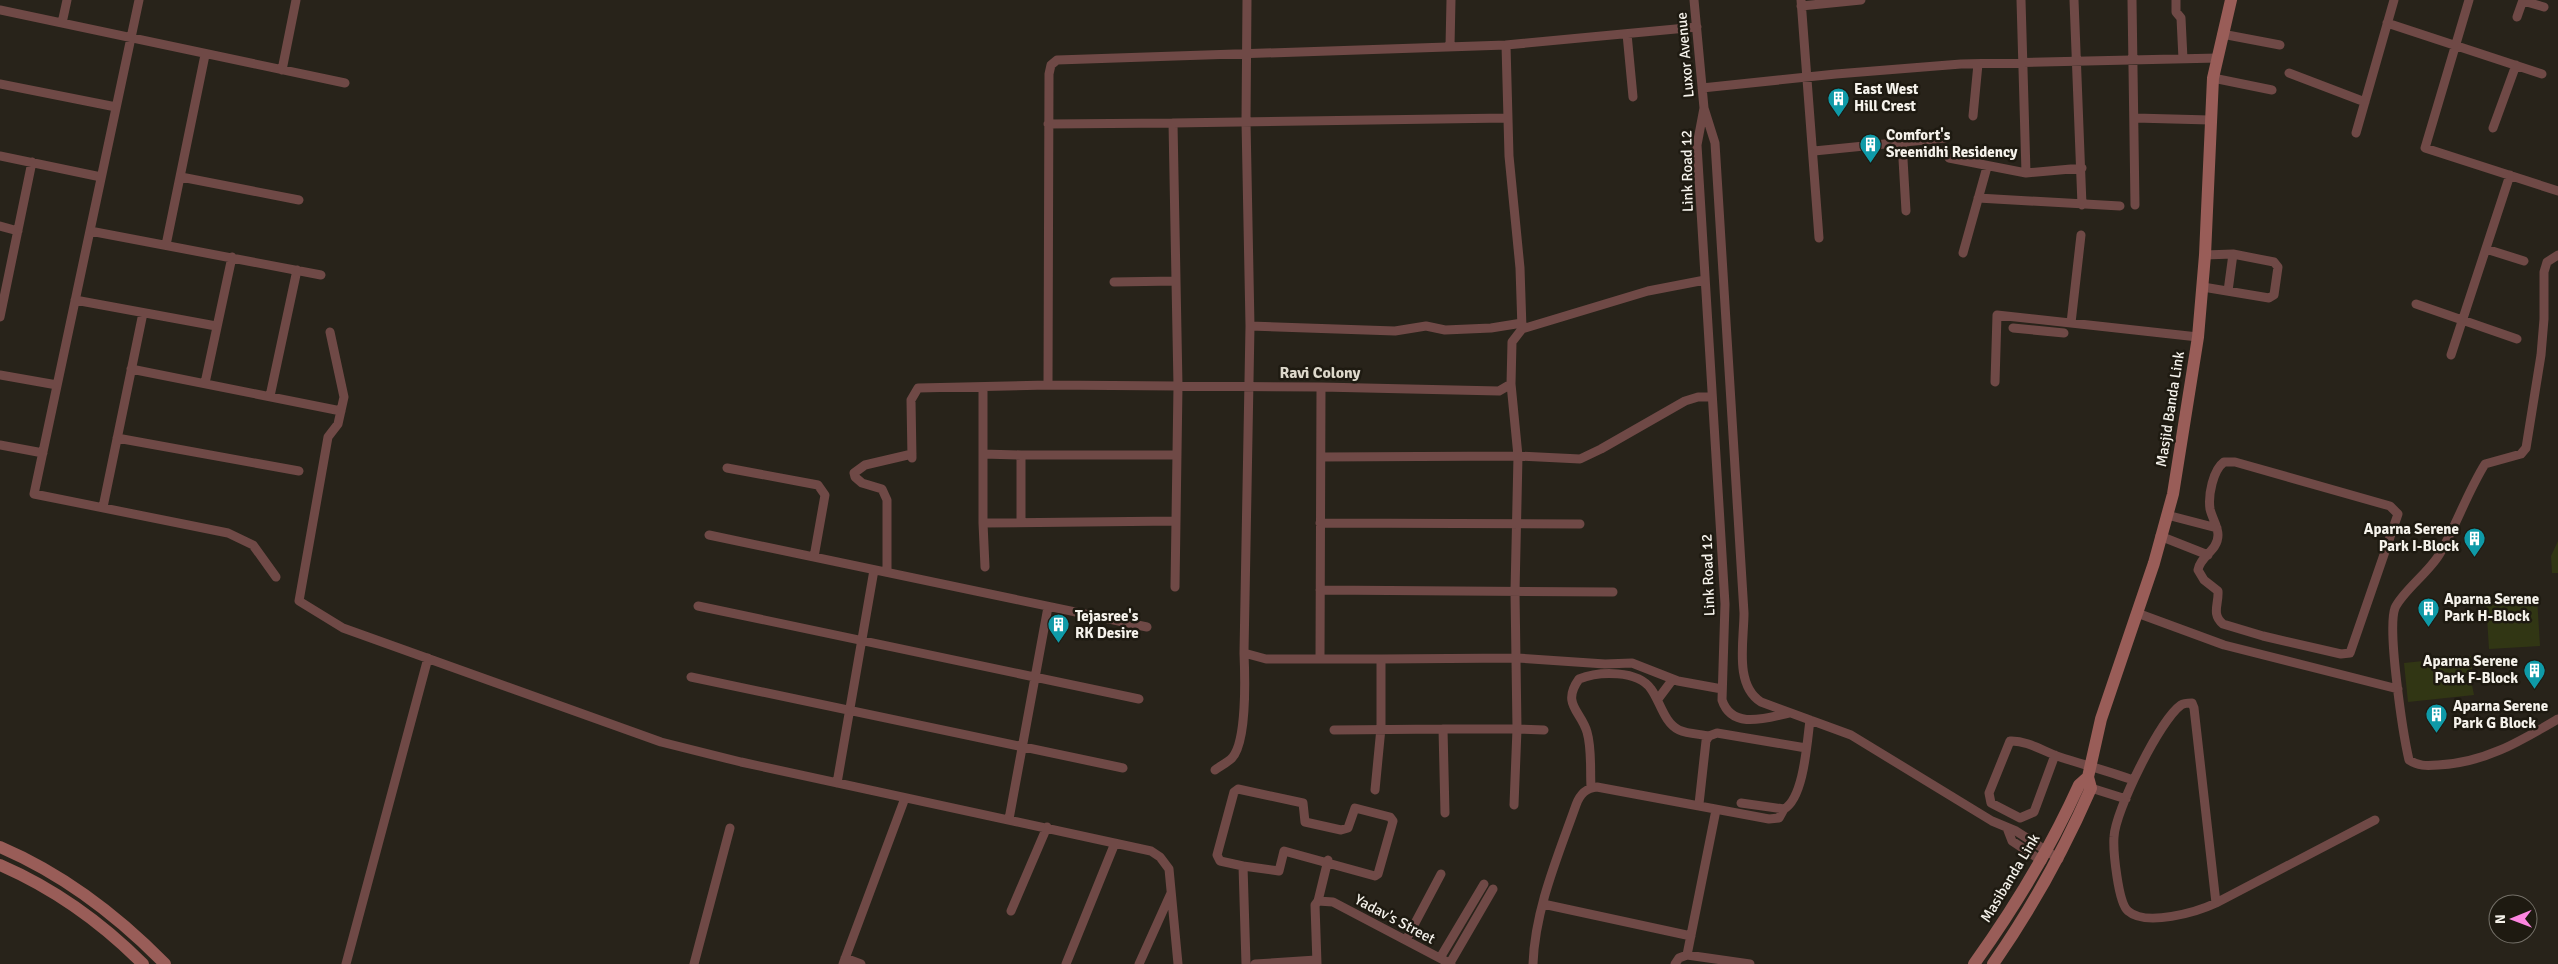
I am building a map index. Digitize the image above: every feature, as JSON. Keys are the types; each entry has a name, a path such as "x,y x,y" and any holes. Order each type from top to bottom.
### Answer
{"main road":[{"name":"Masjid Banda Link","path":"2069,806 2079,785 2090,777 2101,719 2154,563 2176,474 2198,337 2206,255 2213,78 2231,0"},
{"path":"1993,964 2036,899 2059,859 2090,777"},
{"name":"Masibanda Link","path":"1974,964 2006,921 2044,857 2069,806"},
{"path":"0,847 55,875 106,910 165,964"},
{"path":"0,865 47,888 96,923 143,964"}],"street":[{"path":"62,23 67,0"},
{"path":"139,0 34,494 228,532 253,546 276,577"},
{"path":"282,70 296,0"},
{"path":"1215,770 1231,759 1238,748 1241,729 1250,326 1246,121 1247,0"},
{"path":"1450,46 1451,0"},
{"name":"Luxor Avenue","path":"1694,0 1704,108"},
{"path":"1819,238 1814,151 1805,77 1801,3 1861,0"},
{"path":"2021,0 2026,173"},
{"path":"2074,0 2082,205"},
{"path":"2132,0 2135,205"},
{"path":"2176,0 2176,12 2181,18 2183,59"},
{"path":"2356,132 2394,0"},
{"path":"2469,0 2425,148 2558,191"},
{"path":"2517,17 2523,0 2544,7"},
{"path":"0,10 345,83"},
{"path":"2387,23 2542,74"},
{"path":"1048,385 1049,74 1051,65 1057,60 1246,52 1506,45 1563,38 1697,27"},
{"path":"1626,34 1633,97"},
{"path":"2222,34 2280,45"},
{"path":"1506,45 1507,118 1520,268 1522,326 1512,342 1511,384 1518,456 1515,592 1518,658 1514,805"},
{"path":"166,245 205,54"},
{"path":"1702,88 1805,77 1978,64 2218,58"},
{"path":"1973,116 1978,64"},
{"path":"2493,128 2516,65"},
{"path":"2289,72 2364,102"},
{"path":"2213,78 2272,90"},
{"path":"0,84 116,107"},
{"name":"Link Road 12","path":"1704,108 1697,146 1724,604 1722,689 1725,709 1734,717 1752,720 1790,713"},
{"name":"Link Road 12","path":"1704,108 1715,143 1743,604 1745,686 1752,697 1851,735 2007,828 2012,841 2044,857 2059,859"},
{"path":"1048,124 1507,118"},
{"path":"2135,118 2210,120"},
{"path":"1173,123 1178,386 1175,455 1175,587"},
{"path":"1814,151 1945,138"},
{"path":"1902,142 1906,211"},
{"path":"0,156 101,177"},
{"path":"1949,158 1987,167 2026,173 2082,168"},
{"path":"0,317 32,162"},
{"path":"1963,253 1987,167"},
{"path":"2451,354 2510,175"},
{"path":"181,177 299,200"},
{"path":"1978,198 2120,206"},
{"path":"0,226 18,230"},
{"path":"90,231 322,275"},
{"path":"2071,323 2081,235"},
{"path":"2486,248 2524,261"},
{"path":"2202,287 2269,298 2274,295 2278,267 2274,262 2233,254 2206,255"},
{"path":"2228,291 2233,254"},
{"path":"2558,255 2548,262 2544,272 2544,319 2541,355 2526,448 2521,454 2485,464 2439,554 2395,608 2394,627 2398,688 2405,743 2409,760 2416,765 2447,765 2478,760 2503,750 2558,719"},
{"path":"204,383 232,258"},
{"path":"270,396 298,270"},
{"path":"1250,326 1394,331 1426,326 1445,330 1522,326 1648,291 1705,280"},
{"path":"1114,282 1176,281"},
{"path":"75,300 216,326"},
{"path":"2416,304 2516,339"},
{"path":"103,507 143,312"},
{"path":"1995,382 1997,315 2013,324 2064,333"},
{"path":"2013,324 2071,323 2198,337"},
{"path":"330,332 344,397 338,424 328,437 299,601 342,628 661,742 837,783 1047,827 1150,851 1160,857 1169,870 1178,964"},
{"path":"131,368 341,411"},
{"path":"0,375 57,385"},
{"path":"887,572 887,500 882,489 862,483 855,477 854,473 865,465 912,457 911,400 918,388 1048,385 1249,386 1498,391 1511,384"},
{"path":"1320,659 1322,387"},
{"path":"983,388 983,523 985,567"},
{"path":"1322,457 1518,456 1580,458 1601,449 1685,401 1698,397 1712,397"},
{"path":"117,438 299,471"},
{"path":"0,446 43,453"},
{"path":"983,454 1175,455"},
{"path":"1021,455 1021,522"},
{"path":"2224,462 2235,462 2390,506 2398,514 2350,652 2341,654 2223,624 2216,616 2218,591 2204,580 2198,570 2198,566 2208,555 2216,546 2218,534 2210,509 2210,495 2216,473 2224,462"},
{"path":"727,468 818,485 825,494 814,557"},
{"path":"2167,514 2216,528"},
{"path":"983,523 1176,521"},
{"path":"1320,522 1516,522 1580,524"},
{"path":"709,535 1147,627"},
{"path":"2160,536 2208,555"},
{"path":"837,783 874,570"},
{"path":"1320,590 1614,592"},
{"path":"698,606 1139,699"},
{"path":"1009,819 1048,607"},
{"path":"2137,613 2224,645 2398,688"},
{"path":"1244,654 1266,659 1518,658 1605,664 1632,663 1673,678 1722,689"},
{"path":"346,964 428,658"},
{"path":"1375,790 1381,728 1381,659"},
{"path":"1646,684 1656,672"},
{"path":"1591,787 1587,733 1573,707 1572,696 1579,679 1586,676 1603,674 1632,677 1646,684 1658,699 1668,719 1678,730 1710,736"},
{"path":"691,677 1123,768"},
{"path":"1658,699 1673,678"},
{"path":"2216,902 2194,708 2192,703 2184,703 2175,711 2139,766 2117,820 2114,837 2120,896 2126,910 2140,916 2170,916 2193,913 2216,902 2375,820"},
{"path":"1741,803 1784,809 1789,806 1797,793 1810,720"},
{"path":"1334,730 1381,728 1544,730"},
{"path":"1443,729 1445,813"},
{"path":"1699,804 1706,741 1710,736 1717,733 1806,748"},
{"path":"2055,755 2034,812 2020,818 1991,803 1989,793 2010,741 2019,741 2055,755 2126,799"},
{"path":"2090,777 2133,780"},
{"path":"1533,964 1534,946 1543,904 1580,795 1591,787 1699,804 1716,810 1775,819 1782,815 1784,809"},
{"path":"1238,789 1303,803 1305,822 1341,830 1348,828 1354,808 1390,817 1393,821 1378,874 1371,876 1328,861 1284,852 1279,871 1243,866 1220,861 1217,855 1234,792 1238,789"},
{"path":"861,964 844,961 906,798"},
{"path":"1687,955 1716,810"},
{"path":"1011,911 1047,827"},
{"path":"694,964 730,828"},
{"path":"1066,964 1115,843"},
{"path":"1254,964 1316,962 1315,905 1321,900 1328,861"},
{"path":"1243,866 1246,964"},
{"path":"1406,940 1441,874"},
{"path":"1440,958 1484,884"},
{"path":"1450,964 1493,889"},
{"path":"1139,964 1171,892"},
{"name":"Yadav's Street","path":"1321,900 1406,940 1450,964"},
{"path":"1543,904 1691,936"},
{"path":"1675,964 1679,958 1687,955 1750,964"}],"green space":[{"path":"2558,541 2558,573 2552,573 2551,556"},
{"path":"2537,597 2540,646 2489,649 2486,601"},
{"path":"2471,656 2472,669 2469,670 2474,695 2408,702 2404,663"}],"place":[{"name":"East West Hill Crest","path":"1838,117"},
{"name":"Comfort's Sreenidhi Residency","path":"1870,163"},
{"name":"Aparna Serene Park I-Block","path":"2475,557"},
{"name":"Aparna Serene Park H-Block","path":"2428,627"},
{"name":"Tejasree's RK Desire","path":"1059,644"},
{"name":"Aparna Serene Park F-Block","path":"2534,689"},
{"name":"Aparna Serene Park G Block","path":"2437,734"}],"district":[{"name":"Ravi Colony","path":"1320,372"}]}
